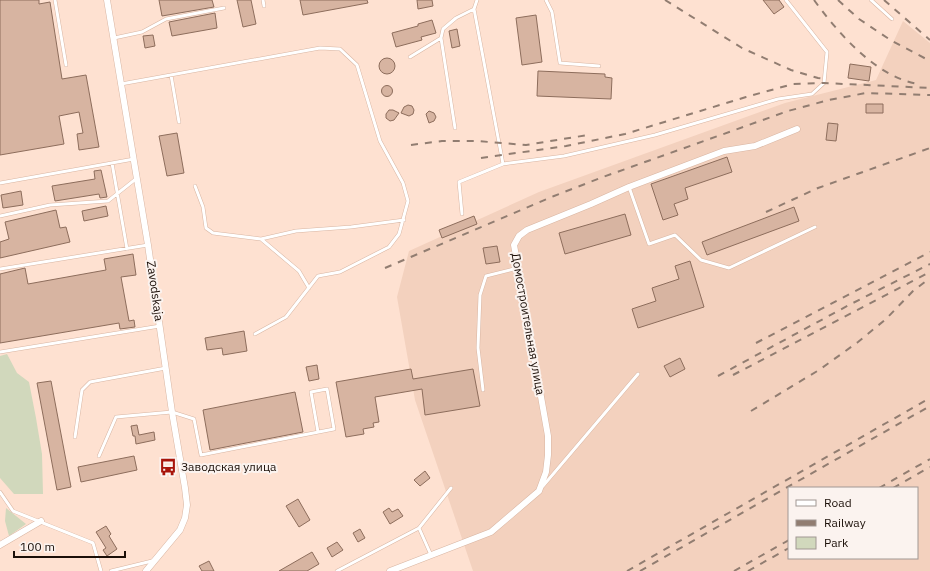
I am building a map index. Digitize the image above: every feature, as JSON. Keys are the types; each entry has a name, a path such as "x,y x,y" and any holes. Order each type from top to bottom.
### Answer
{"street":[{"name":"Zavodskaja","path":"107,0 148,245 172,412 186,488 187,505 185,518 180,530 146,571"},
{"name":"Домостроительная улица","path":"390,571 491,532 539,491 546,472 548,436 514,245 519,236 527,230 629,187 724,151 754,146 797,129"},
{"path":"0,545 41,521"}],"lane":[{"path":"55,0 66,65"},
{"path":"263,0 264,6"},
{"path":"477,0 474,9 498,144 503,164"},
{"path":"546,0 552,12 560,63 599,66"},
{"path":"462,214 459,182 503,164 564,156 655,135 778,99 812,94 824,83 827,52 786,0"},
{"path":"871,0 892,19"},
{"path":"114,38 142,32 166,19 224,8"},
{"path":"455,128 441,38 443,29 456,18 474,9"},
{"path":"410,57 441,38"},
{"path":"121,84 320,48 340,49 357,65 380,141 404,183 408,201 399,234 389,246 340,272 318,276 286,317 255,334"},
{"path":"171,75 179,122"},
{"path":"0,183 134,159"},
{"path":"112,163 127,248"},
{"path":"0,216 50,204 108,201 137,178"},
{"path":"195,186 203,207 206,228 213,233 261,240 296,231 351,227 404,220"},
{"path":"629,187 649,244 675,235 701,260 729,268 815,227"},
{"path":"261,240 298,271 309,288"},
{"path":"0,268 148,245"},
{"path":"482,390 478,348 480,295 486,276 518,268"},
{"path":"0,352 160,326"},
{"path":"75,437 82,390 90,382 166,368"},
{"path":"539,491 638,374"},
{"path":"100,456 116,417 172,412 194,419 201,455 334,429 327,389 311,392 318,432"},
{"path":"337,571 419,528 451,488"},
{"path":"0,492 14,511 93,543 101,571"},
{"path":"419,528 432,555"},
{"path":"111,571 154,561"}],"shaded area":[{"path":"903,21 930,43 930,571 473,571 415,400 397,297 409,251 539,192 785,103 876,80"}],"green space":[{"path":"7,354 17,373 29,382 42,454 43,494 14,494 0,478 0,356"},
{"path":"6,508 26,524 9,536 5,521"}],"building":[{"path":"0,0 39,0 39,4 50,2 62,79 86,75 99,147 79,150 77,134 83,133 79,112 59,116 64,144 0,155"},
{"path":"159,0 212,0 214,7 162,16"},
{"path":"237,0 251,0 256,24 243,27"},
{"path":"300,0 367,0 368,3 303,15"},
{"path":"417,0 432,0 433,6 418,9"},
{"path":"763,0 779,0 784,7 774,14"},
{"path":"215,13 217,28 172,36 169,22"},
{"path":"536,15 542,62 522,65 516,18"},
{"path":"432,20 436,33 421,37 422,40 396,47 392,33 418,26 418,24"},
{"path":"457,29 460,46 452,48 449,31"},
{"path":"153,35 155,46 145,48 143,36"},
{"path":"384,58 390,58 395,63 393,72 390,74 384,74 379,69 379,63"},
{"path":"850,64 871,67 869,81 848,78"},
{"path":"538,71 605,74 605,77 612,78 611,99 537,96"},
{"path":"387,85 391,87 393,91 391,95 387,97 383,95 381,91 383,87"},
{"path":"866,104 883,104 883,113 866,113"},
{"path":"408,105 412,106 414,110 413,114 409,116 401,113 404,107"},
{"path":"389,110 399,113 394,120 390,121 386,118 386,114"},
{"path":"429,111 434,113 436,117 434,121 429,123 426,114"},
{"path":"828,123 838,124 836,141 826,140"},
{"path":"177,133 184,173 167,176 159,136"},
{"path":"727,157 732,172 685,188 688,199 674,204 678,215 663,220 651,184"},
{"path":"101,170 107,197 100,198 99,194 55,201 52,186 95,179 94,171"},
{"path":"21,191 23,205 3,208 1,195"},
{"path":"106,206 108,216 84,221 82,211"},
{"path":"794,207 799,221 707,255 702,242"},
{"path":"56,210 60,228 66,227 70,242 0,258 0,242 9,239 5,222"},
{"path":"625,214 631,235 565,254 559,233"},
{"path":"474,216 477,224 442,238 439,230"},
{"path":"497,246 500,262 486,264 483,248"},
{"path":"133,254 136,275 121,277 129,321 134,320 135,327 120,329 119,323 0,343 0,274 25,268 28,284 106,270 104,259"},
{"path":"690,261 704,307 638,328 632,309 656,301 652,288 679,279 675,266"},
{"path":"244,331 247,351 223,355 222,348 207,350 205,338"},
{"path":"680,358 685,369 670,377 664,366"},
{"path":"317,365 319,379 309,381 306,367"},
{"path":"411,369 413,379 473,369 480,406 425,415 422,389 375,397 379,422 373,423 374,427 363,429 364,434 346,437 336,382"},
{"path":"51,381 71,487 57,490 37,383"},
{"path":"295,392 303,432 210,450 203,410"},
{"path":"137,425 139,435 154,432 155,440 136,444 131,426"},
{"path":"134,456 137,470 81,482 78,467"},
{"path":"425,471 430,478 420,486 414,480"},
{"path":"298,499 310,520 299,527 286,506"},
{"path":"389,508 392,512 398,509 403,516 390,524 383,512"},
{"path":"106,526 111,534 109,536 117,549 107,556 103,550 106,548 96,532"},
{"path":"360,529 365,538 358,542 353,533"},
{"path":"337,542 343,550 332,557 327,548"},
{"path":"312,552 319,564 307,571 279,571"},
{"path":"209,561 214,571 202,571 199,566"}],"railway":[{"path":"665,0 742,48 791,70 818,78 827,79"},
{"path":"814,0 834,26 859,52 887,73 902,80 918,84"},
{"path":"838,0 859,19 892,41 930,61"},
{"path":"884,0 930,40"},
{"path":"481,158 566,146 625,134 793,84 824,83 930,88"},
{"path":"385,268 554,196 788,111 829,100 866,93 930,95"},
{"path":"411,145 442,141 477,141 526,145 588,135"},
{"path":"766,212 818,188 930,148"},
{"path":"756,343 930,252"},
{"path":"718,376 849,305 930,264"},
{"path":"733,375 930,272"},
{"path":"751,411 819,370 858,342 886,319 913,291 930,278"},
{"path":"627,571 930,398"},
{"path":"640,571 930,406"},
{"path":"881,487 930,459"},
{"path":"895,487 930,467"},
{"path":"734,571 788,541"},
{"path":"748,571 788,549"}],"place":[{"name":"Заводская улица","path":"168,467"}]}
